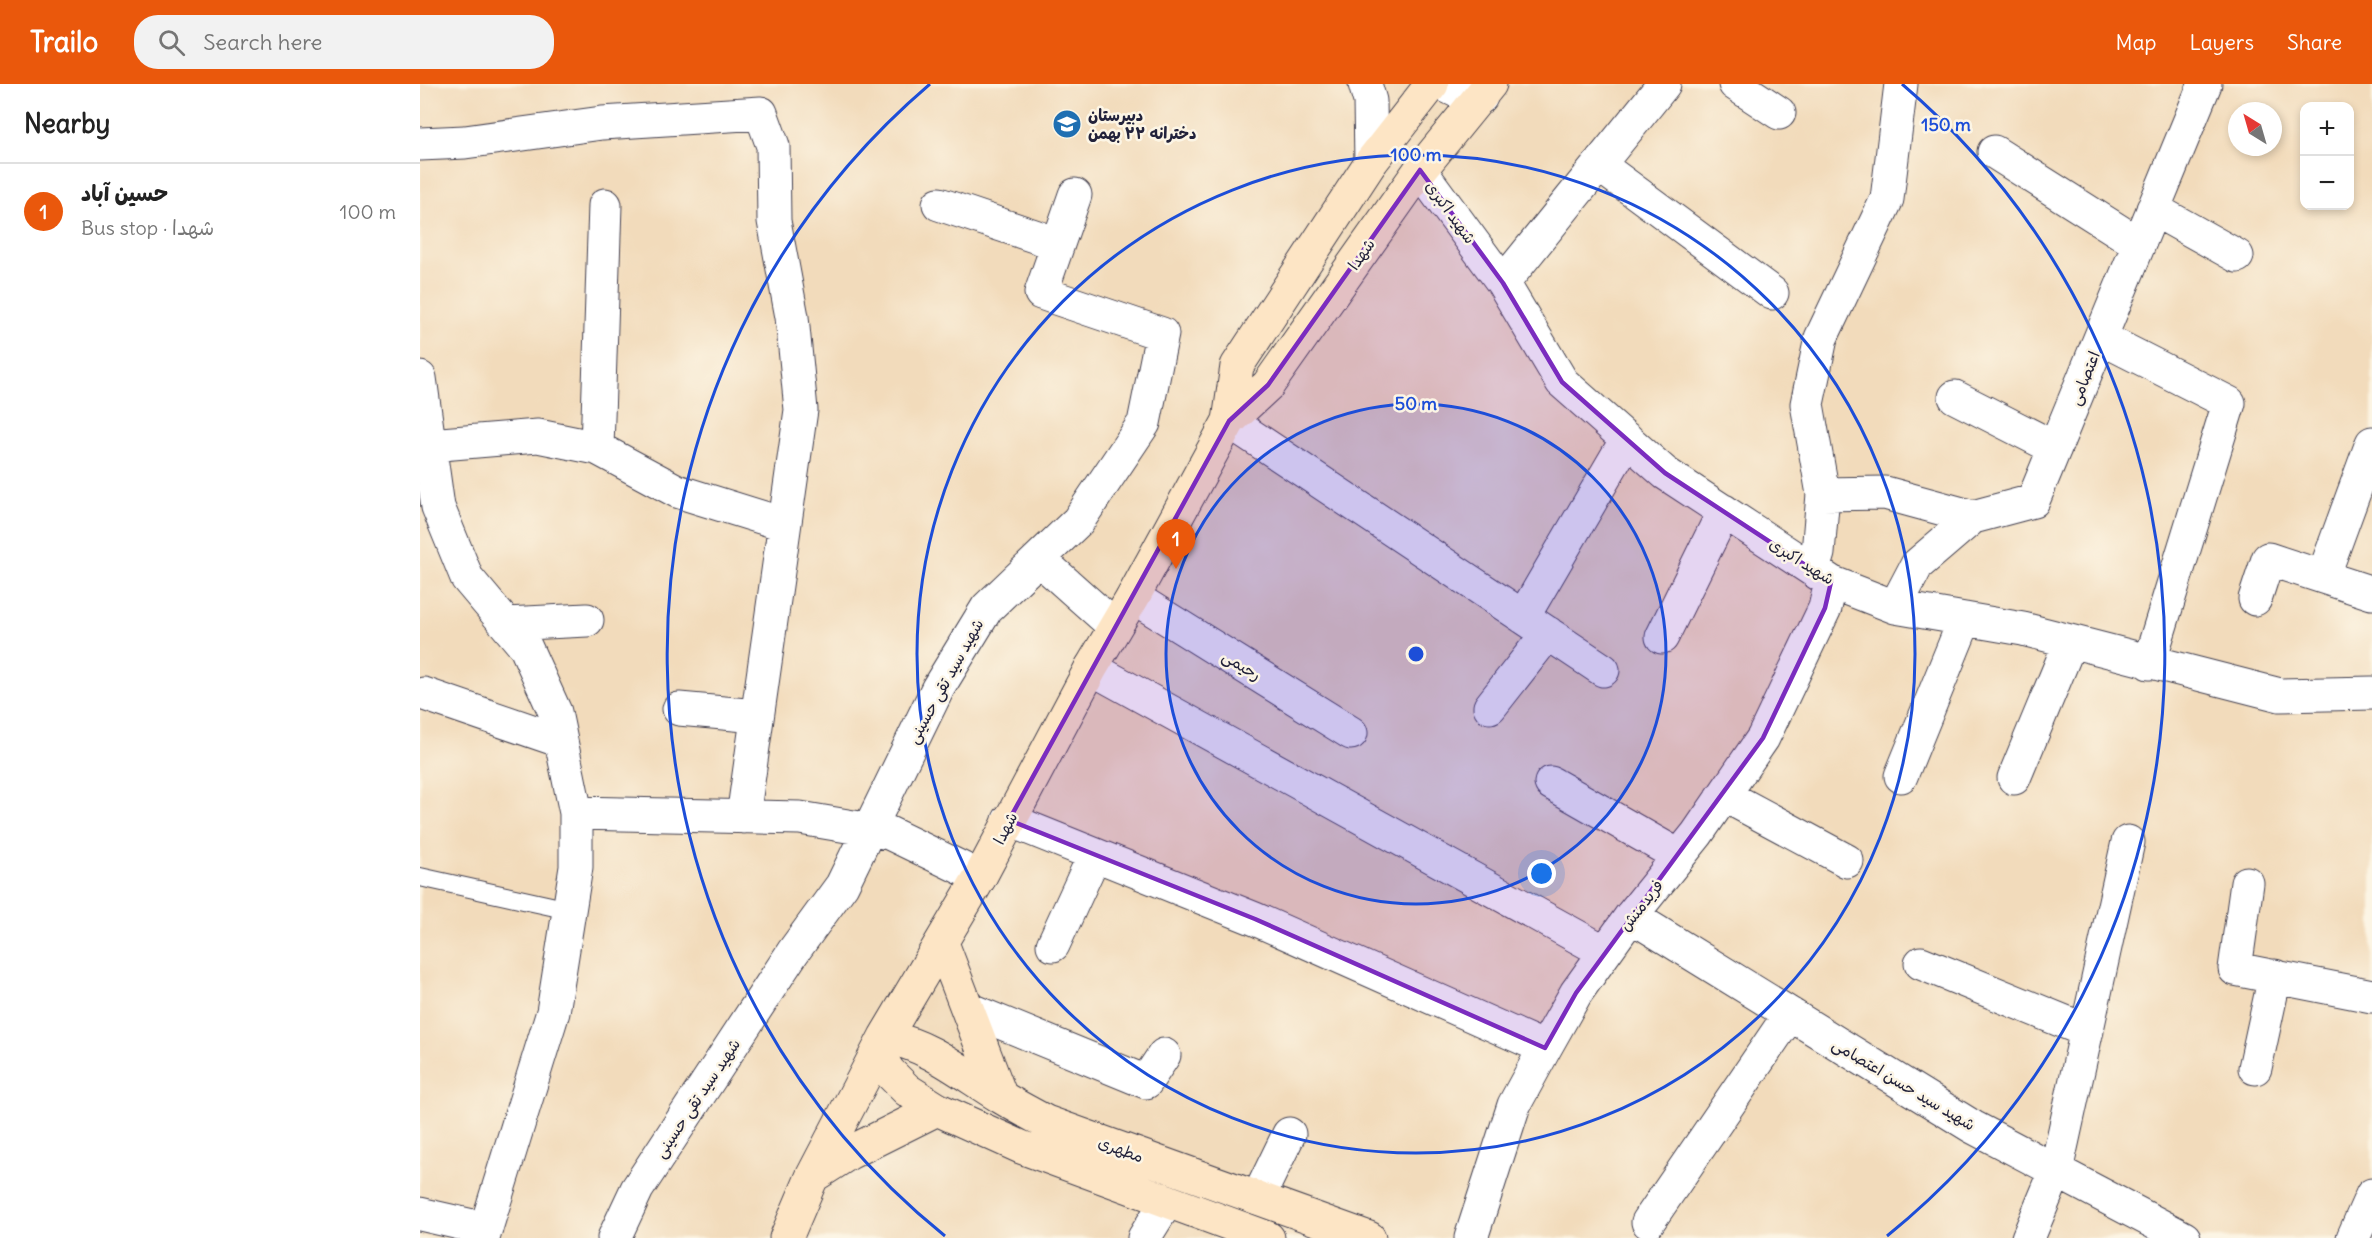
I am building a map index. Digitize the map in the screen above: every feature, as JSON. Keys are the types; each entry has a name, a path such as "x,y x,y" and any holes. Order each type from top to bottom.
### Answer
{"main road":[{"name":"شهدا","path":"1229,421 1237,366 1371,162 1432,84"},
{"name":"شهدا","path":"786,1238 812,1177 881,1045 980,877 1091,668 1133,597 1229,421 1268,385 1420,170 1484,89"},
{"path":"942,943 1001,1097"},
{"name":"مطهری","path":"1268,1238 1021,1146 937,1109 907,1090 889,1072 881,1045 906,1041 926,1049 1001,1097 1046,1122 1369,1238"},
{"path":"812,1177 849,1153 937,1109"}],"street":[{"path":"1365,84 1370,101 1371,162"},
{"path":"1442,84 1463,94 1484,89"},
{"path":"1503,283 1664,84"},
{"path":"1735,84 1779,113"},
{"name":"فریدمنش","path":"1471,1238 1514,1105 1545,1048 1576,993 1631,916 1724,795 1763,738 1825,608 1818,553 1823,494 1807,404 1821,338 1887,199 1901,84"},
{"name":"اعتصامی","path":"1896,607 1917,565 1973,517 2033,501 2205,84"},
{"path":"420,144 465,142 602,123 761,113 773,146 774,221 792,317 801,410 743,817"},
{"path":"1994,152 2139,244"},
{"path":"1599,165 1772,293"},
{"name":"شهید اکبری","path":"1420,170 1503,283 1562,382 1665,472 1822,576 1896,607 2023,629 2149,663 2280,694 2372,693"},
{"name":"شهید سید تقی حسینی","path":"614,1238 637,1189 793,952 842,885 938,688 987,608 1078,522 1144,423 1162,334 1041,293 1075,195"},
{"path":"939,204 1058,244"},
{"path":"597,448 604,205"},
{"path":"2153,209 2237,256"},
{"path":"2101,338 2229,403 2149,663"},
{"path":"420,378 438,507 467,578 526,648 555,712 576,813 576,867 553,1012 485,1234 420,1214"},
{"path":"1955,397 2055,448"},
{"path":"1229,421 1603,670"},
{"path":"429,445 538,436 597,448 677,491 783,524"},
{"path":"1490,707 1536,625 1627,439"},
{"path":"2323,578 2372,443"},
{"path":"1823,494 1885,494 1973,517"},
{"path":"1662,637 1724,511"},
{"path":"2255,599 2268,559 2372,592"},
{"path":"1040,560 1114,626"},
{"name":"رحیمی","path":"1133,597 1351,733"},
{"path":"1901,776 1965,619"},
{"path":"506,624 587,620"},
{"path":"2014,778 2070,643"},
{"path":"1091,668 1605,952"},
{"path":"424,694 561,741"},
{"path":"679,709 757,716"},
{"path":"1551,783 1679,856"},
{"path":"1724,795 1847,861"},
{"path":"576,813 800,818 889,833 980,877"},
{"path":"1009,820 1255,919 1545,1048"},
{"path":"2028,1238 2056,1171 2128,842"},
{"path":"1053,945 1094,856"},
{"path":"2247,883 2235,969 2372,996"},
{"name":"شهید سید حسن اعتصامی","path":"1631,916 1973,1127 2184,1238"},
{"path":"1921,963 2087,1031"},
{"path":"2255,1068 2275,976"},
{"path":"968,1009 1146,1082 1164,1055"},
{"path":"1648,1222 1790,1014"},
{"path":"1258,1198 1289,1134"},
{"path":"2353,1238 2372,1195"},
{"path":"1144,1238 1167,1201"}],"lane":[{"path":"420,877 569,910"}],"highlighted area":[{"path":"1420,170 1503,283 1562,382 1665,473 1831,582 1825,608 1763,738 1576,993 1545,1048 1255,919 1009,820 1229,421 1268,385"}],"place":[{"name":"دبیرستان دخترانه ۲۲ بهمن","path":"1067,124"},
{"name":"حسین آباد","path":"1176,569"}]}
